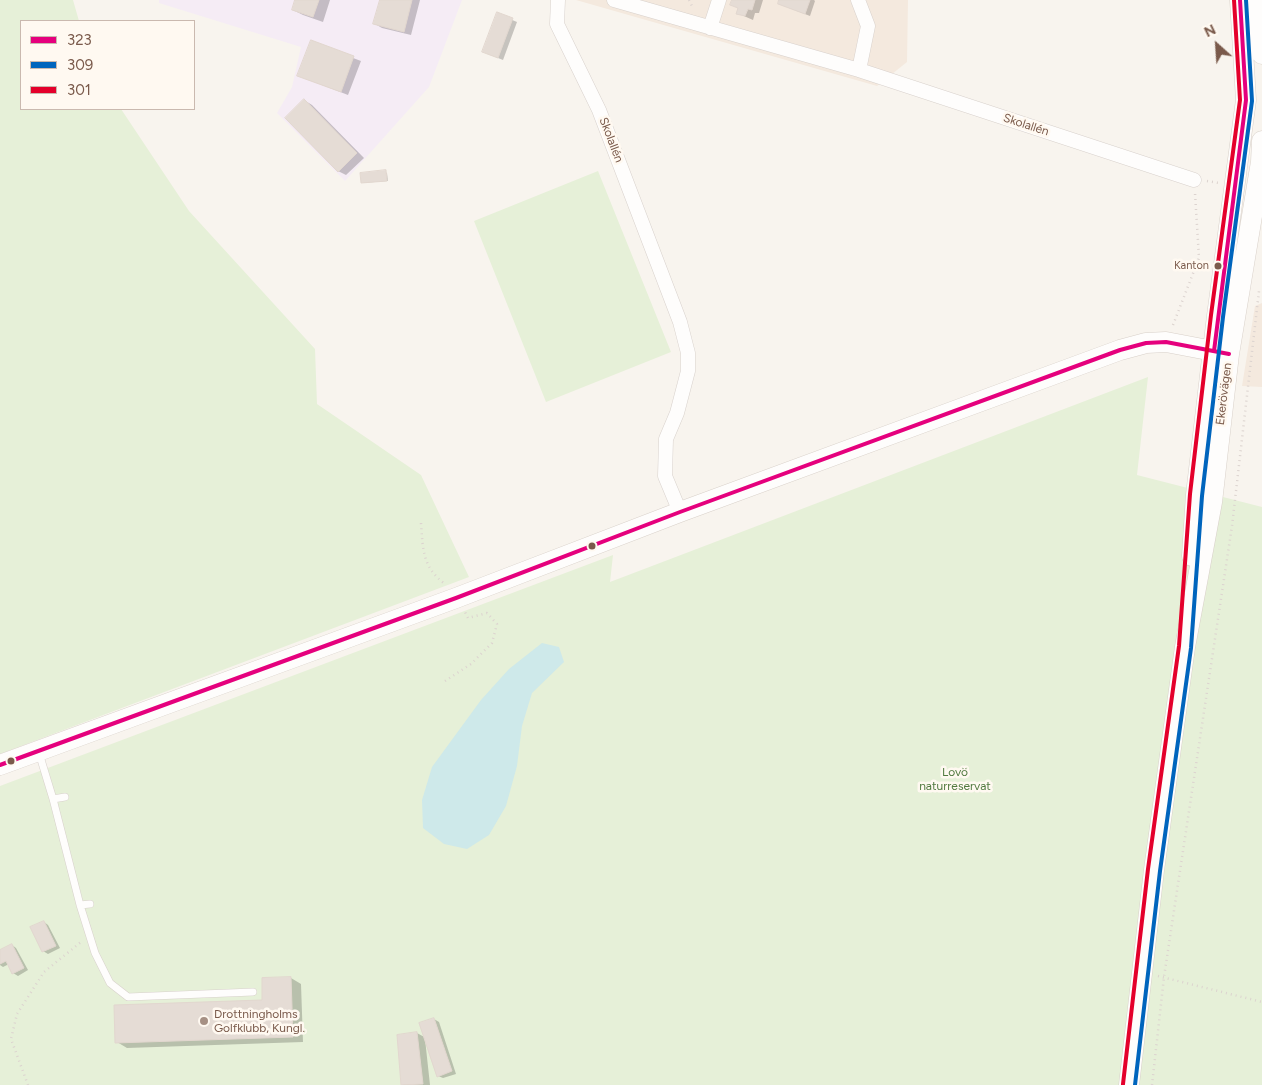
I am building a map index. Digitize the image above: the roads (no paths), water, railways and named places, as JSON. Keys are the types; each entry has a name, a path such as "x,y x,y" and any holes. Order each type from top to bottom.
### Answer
{"main road":[{"name":"Ekerövägen","path":"1129,1085 1154,870 1185,647 1211,511 1234,190 1246,100 1240,0"},
{"path":"1257,0 1262,54"},
{"name":"Ekerövägen","path":"1221,352 1258,196 1262,141"},
{"path":"0,765 456,598 680,512 1120,350 1146,342 1166,342 1221,352"}],"street":[{"name":"Skolallén","path":"558,0 557,24 599,110 680,322 688,353 688,371 677,413 666,439 665,476 680,512"},
{"name":"Skolallén","path":"614,0 858,70 1194,180"},
{"path":"710,28 718,0"},
{"path":"858,0 868,26 858,70"},
{"path":"1234,190 1258,196"}],"lane":[{"path":"38,750 89,935 110,983 128,997 253,992"},
{"path":"53,799 65,797"},
{"path":"80,905 90,904"}],"water":[{"path":"542,643 559,647 564,662 532,693 522,726 517,766 506,806 489,835 467,849 444,844 423,828 422,800 432,767 481,700 509,669"}],"place":[{"name":"Kanton","path":"1218,266"},
{"name":"Drottningholms Golfklubb, Kungl.","path":"204,1021"}],"park label":[{"name":"Lovö naturreservat","path":"955,779"}]}
